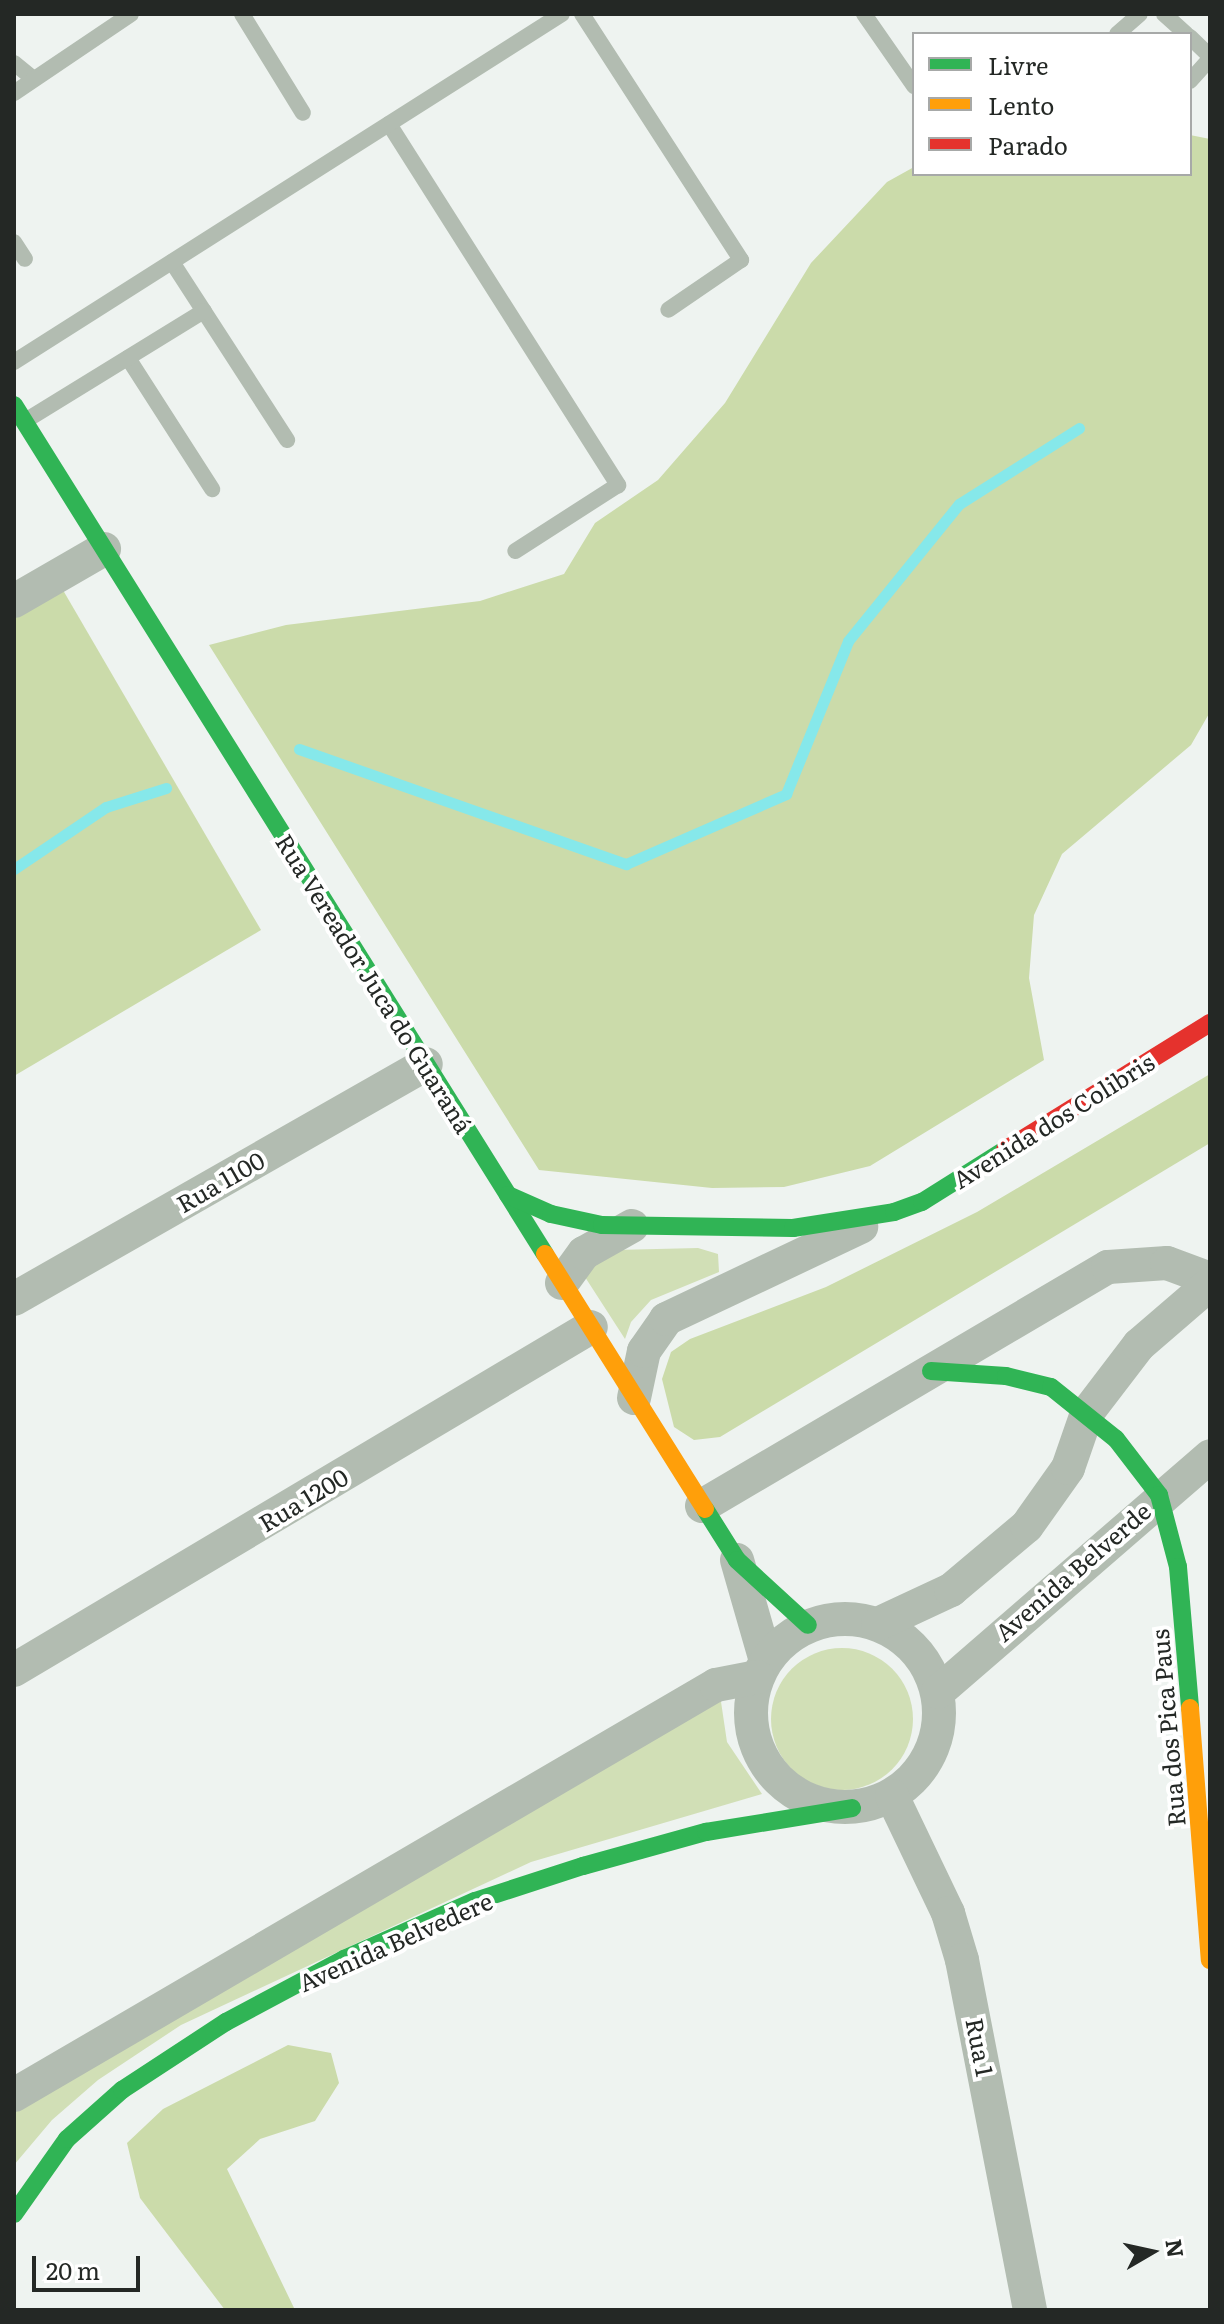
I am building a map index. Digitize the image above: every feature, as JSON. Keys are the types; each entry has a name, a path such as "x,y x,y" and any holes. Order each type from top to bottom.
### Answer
{"street":[{"name":"Rua Vereador Juca do Guaraná","path":"19,414 737,1560 808,1625"},
{"path":"14,601 104,549"},
{"name":"Avenida dos Colibris","path":"634,1398 644,1351 666,1319 894,1212 922,1202 1210,1023"},
{"name":"Rua 1100","path":"14,1299 426,1064"},
{"name":"Avenida dos Colibris","path":"508,1195 573,1221 632,1226 793,1228 894,1212"},
{"path":"562,1283 584,1253 632,1226"},
{"path":"702,1506 1108,1267 1167,1263 1210,1282 1139,1345 1087,1413 1068,1468 1027,1526 951,1590 878,1624"},
{"name":"Rua 1200","path":"14,1670 591,1327"},
{"path":"931,1371 1006,1376 1051,1387 1116,1439 1159,1495"},
{"name":"Avenida Belverde","path":"938,1692 1159,1495 1210,1456"},
{"name":"Rua dos Pica Paus","path":"1159,1495 1178,1567 1210,1960"},
{"name":"Rua Vereador Juca do Guaraná","path":"737,1560 762,1669"},
{"path":"831,1619 878,1624 905,1639 926,1663 938,1692 939,1722 932,1752 916,1777 892,1796 852,1808 820,1805 791,1792 768,1769 755,1740 751,1708 762,1669 808,1625 831,1619"},
{"name":"Avenida Belvedere","path":"14,2095 716,1685 762,1669"},
{"name":"Rua 1","path":"892,1796 948,1913 962,1960 1030,2310"},
{"name":"Avenida Belvedere","path":"14,2214 67,2139 122,2090 226,2022 344,1959 475,1901 583,1866 706,1832 852,1808"}],"lane":[{"path":"14,93 31,77 131,14"},
{"path":"242,14 303,113"},
{"path":"14,362 562,14"},
{"path":"582,14 741,260 668,310"},
{"path":"864,14 912,83"},
{"path":"1119,32 1140,14"},
{"path":"1164,14 1184,32"},
{"path":"1192,40 1210,57 1192,79"},
{"path":"14,63 31,77"},
{"path":"389,124 618,485 515,551"},
{"path":"14,242 25,259"},
{"path":"172,262 287,440"},
{"path":"19,414 128,358 204,311"},
{"path":"128,358 212,489"}],"green space":[{"path":"1192,135 1210,139 1210,712 1191,745 1062,854 1034,915 1029,978 1044,1060 870,1166 784,1187 712,1188 539,1170 209,645 286,625 480,601 564,574 595,523 658,480 725,403 811,263 887,182 912,168 912,176 1192,176"},
{"path":"60,585 261,930 14,1076 14,612"},
{"path":"1210,1074 1210,1143 720,1437 694,1440 674,1427 662,1379 671,1352 690,1339 826,1287 977,1212"},
{"path":"698,1248 718,1254 719,1272 651,1300 631,1322 625,1339 585,1277 588,1267 615,1250"},
{"path":"842,1648 869,1653 892,1669 908,1692 913,1719 908,1746 892,1769 869,1785 842,1790 815,1785 792,1769 776,1746 771,1719 776,1692 792,1669 815,1653"},
{"path":"720,1695 727,1742 762,1794 531,1862 181,2025 98,2080 52,2120 14,2165 14,2111"},
{"path":"288,2045 331,2053 339,2083 315,2121 260,2139 227,2169 295,2310 225,2310 140,2198 127,2143 163,2109"}],"waterway":[{"path":"299,749 626,864 786,794 848,641 959,504 1079,428"},
{"path":"14,869 106,807 166,788"}],"traffic: fast":[{"path":"14,405 545,1254"},
{"path":"508,1195 551,1214 602,1225 793,1228 894,1212 922,1202 1005,1150"},
{"path":"931,1371 1006,1376 1051,1387 1116,1439 1159,1495 1178,1567 1190,1708"},
{"path":"705,1509 737,1560 808,1625"},
{"path":"14,2214 67,2139 122,2090 226,2022 344,1959 475,1901 583,1866 706,1832 852,1808"}],"traffic: slow":[{"path":"545,1254 705,1509"},
{"path":"1190,1708 1210,1960"}],"traffic: jam":[{"path":"1005,1150 1210,1023"}]}
